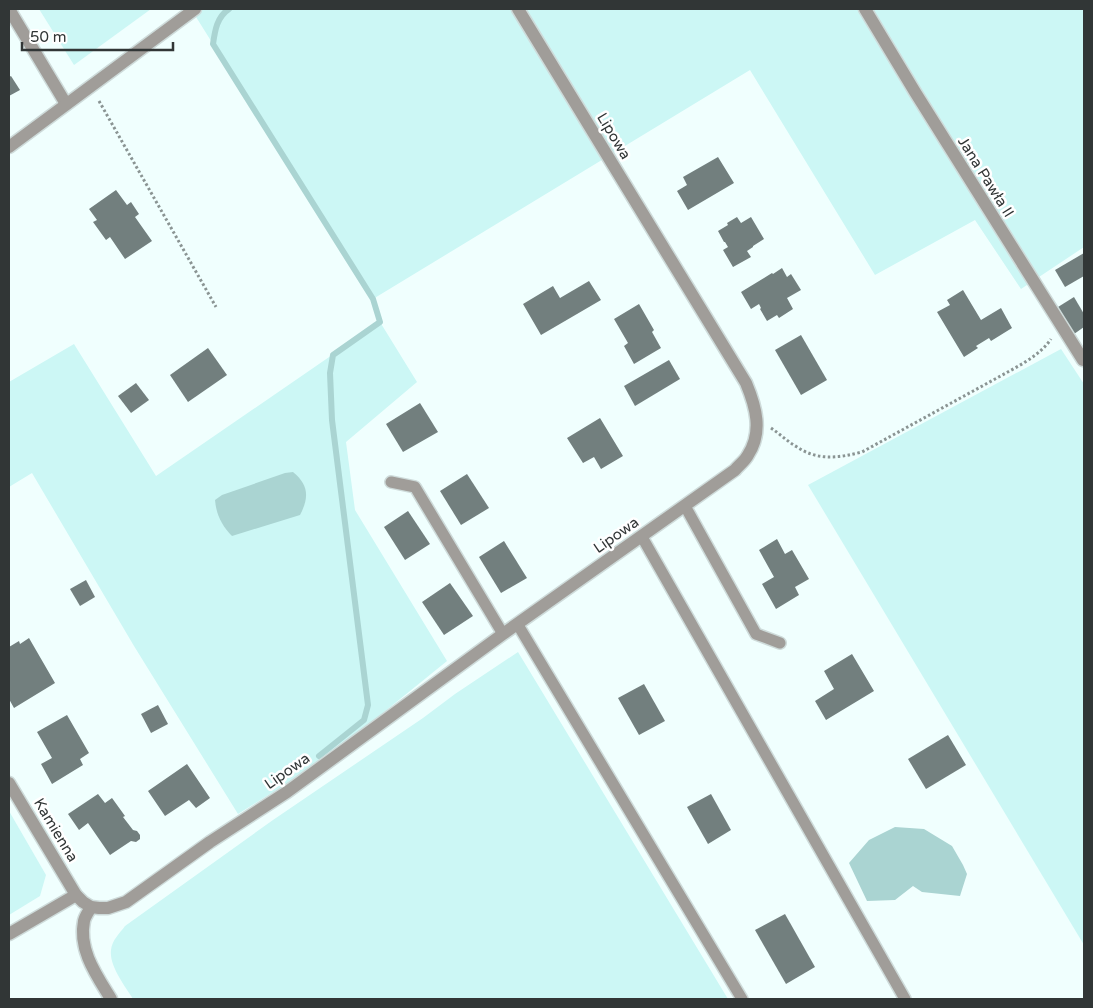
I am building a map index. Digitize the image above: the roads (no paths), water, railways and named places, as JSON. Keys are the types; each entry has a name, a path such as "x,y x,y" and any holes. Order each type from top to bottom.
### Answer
{"street":[{"path":"9,9 66,104"},
{"path":"9,147 194,9"},
{"name":"Lipowa","path":"91,907 108,908 126,902 210,842 287,792 503,634 735,470 748,456 756,438 757,422 754,402 746,383 518,9"},
{"name":"Jana Pawła II","path":"865,9 1083,360"},
{"name":"Kamienna","path":"9,783 76,894"},
{"path":"9,934 76,894 91,907 84,920 85,952 112,999"}],"lane":[{"path":"390,482 415,487 503,634"},
{"path":"685,506 756,634 780,643"},
{"path":"642,537 905,999"},
{"path":"518,625 742,999"}],"waterway":[{"path":"229,9 219,20 213,44 373,299 380,322 333,355 330,373 332,420 368,705 364,720 319,756"}]}
